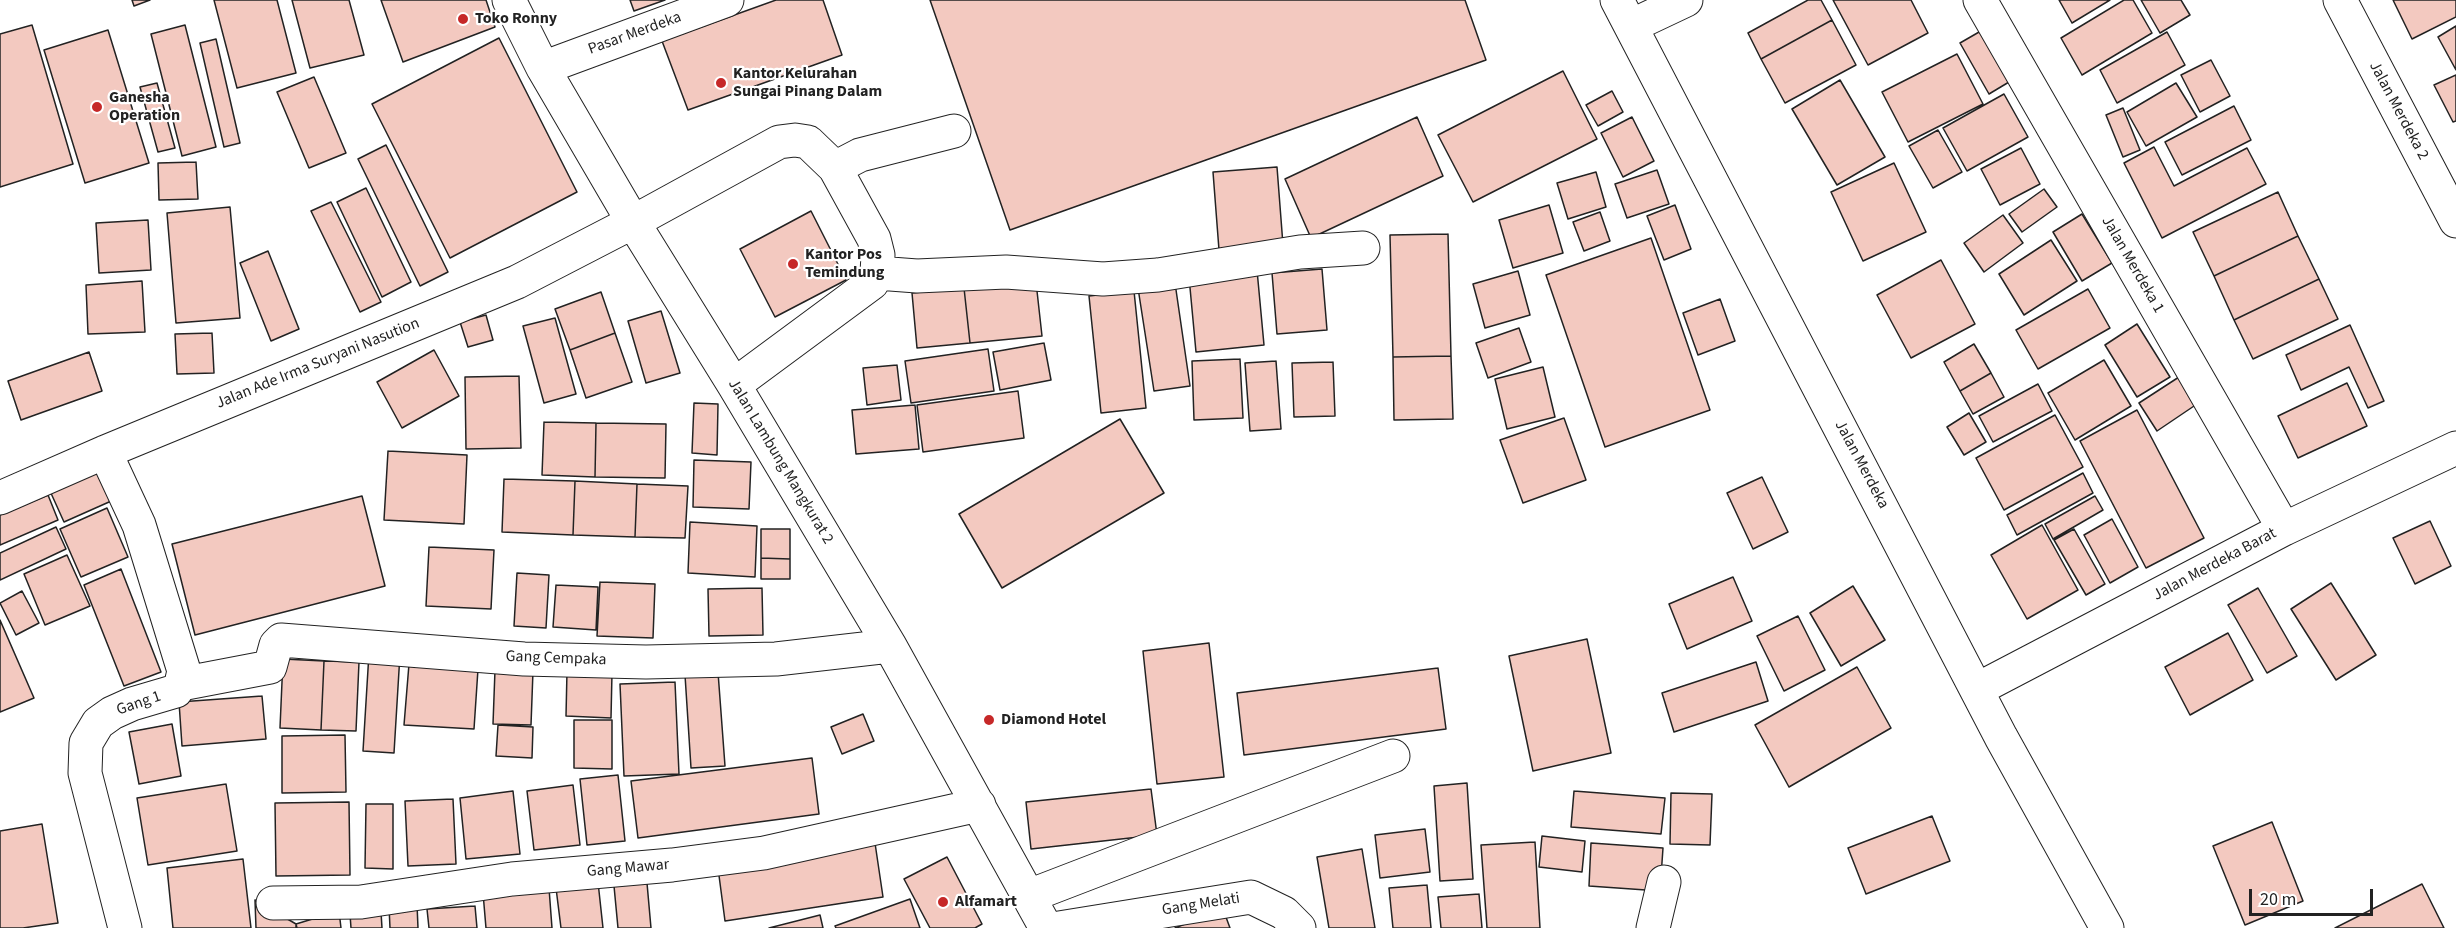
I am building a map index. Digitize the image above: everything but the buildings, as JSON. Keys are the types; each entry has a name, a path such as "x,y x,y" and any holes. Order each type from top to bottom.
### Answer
{"street":[{"name":"Jalan Lambung Mangkurat 2","path":"509,0 543,68 633,222 734,385 890,646 1046,928"},
{"name":"Pasar Merdeka","path":"543,68 727,0"},
{"path":"1624,13 1686,0"},
{"name":"Jalan Merdeka 1","path":"1980,0 2284,529"},
{"name":"Jalan Merdeka 2","path":"2340,0 2456,221"},
{"name":"Jalan Merdeka","path":"1624,13 2001,737 2107,928"},
{"path":"835,168 860,155 954,131"},
{"name":"Jalan Ade Irma Suryani Nasution","path":"0,498 105,452 517,282 779,142 795,140 808,142 835,168 874,239 878,255 877,273"},
{"path":"734,385 872,283 877,273 917,276 1006,272 1103,279 1158,276 1300,252 1363,248"},
{"name":"Jalan Merdeka Barat","path":"1978,689 2284,529 2456,448"},
{"name":"Gang 1","path":"105,452 139,525 184,671 181,684 176,691 132,704 112,713 98,723 86,743 85,772 125,928"},
{"name":"Gang Cempaka","path":"181,684 270,667 276,645 281,640 524,659 646,662 776,659 890,646"},
{"path":"1029,896 1393,756"},
{"name":"Gang Mawar","path":"273,903 361,902 512,879 672,865 764,853 979,806"},
{"path":"1653,928 1664,882"},
{"name":"Gang Melati","path":"1059,928 1251,897 1284,913 1299,928"}],"place":[{"name":"Toko Ronny","path":"463,19"},
{"name":"Kantor Kelurahan Sungai Pinang Dalam","path":"721,83"},
{"name":"Ganesha Operation","path":"97,107"},
{"name":"Kantor Pos Temindung","path":"793,264"},
{"name":"Diamond Hotel","path":"989,720"},
{"name":"Alfamart","path":"943,902"}]}
